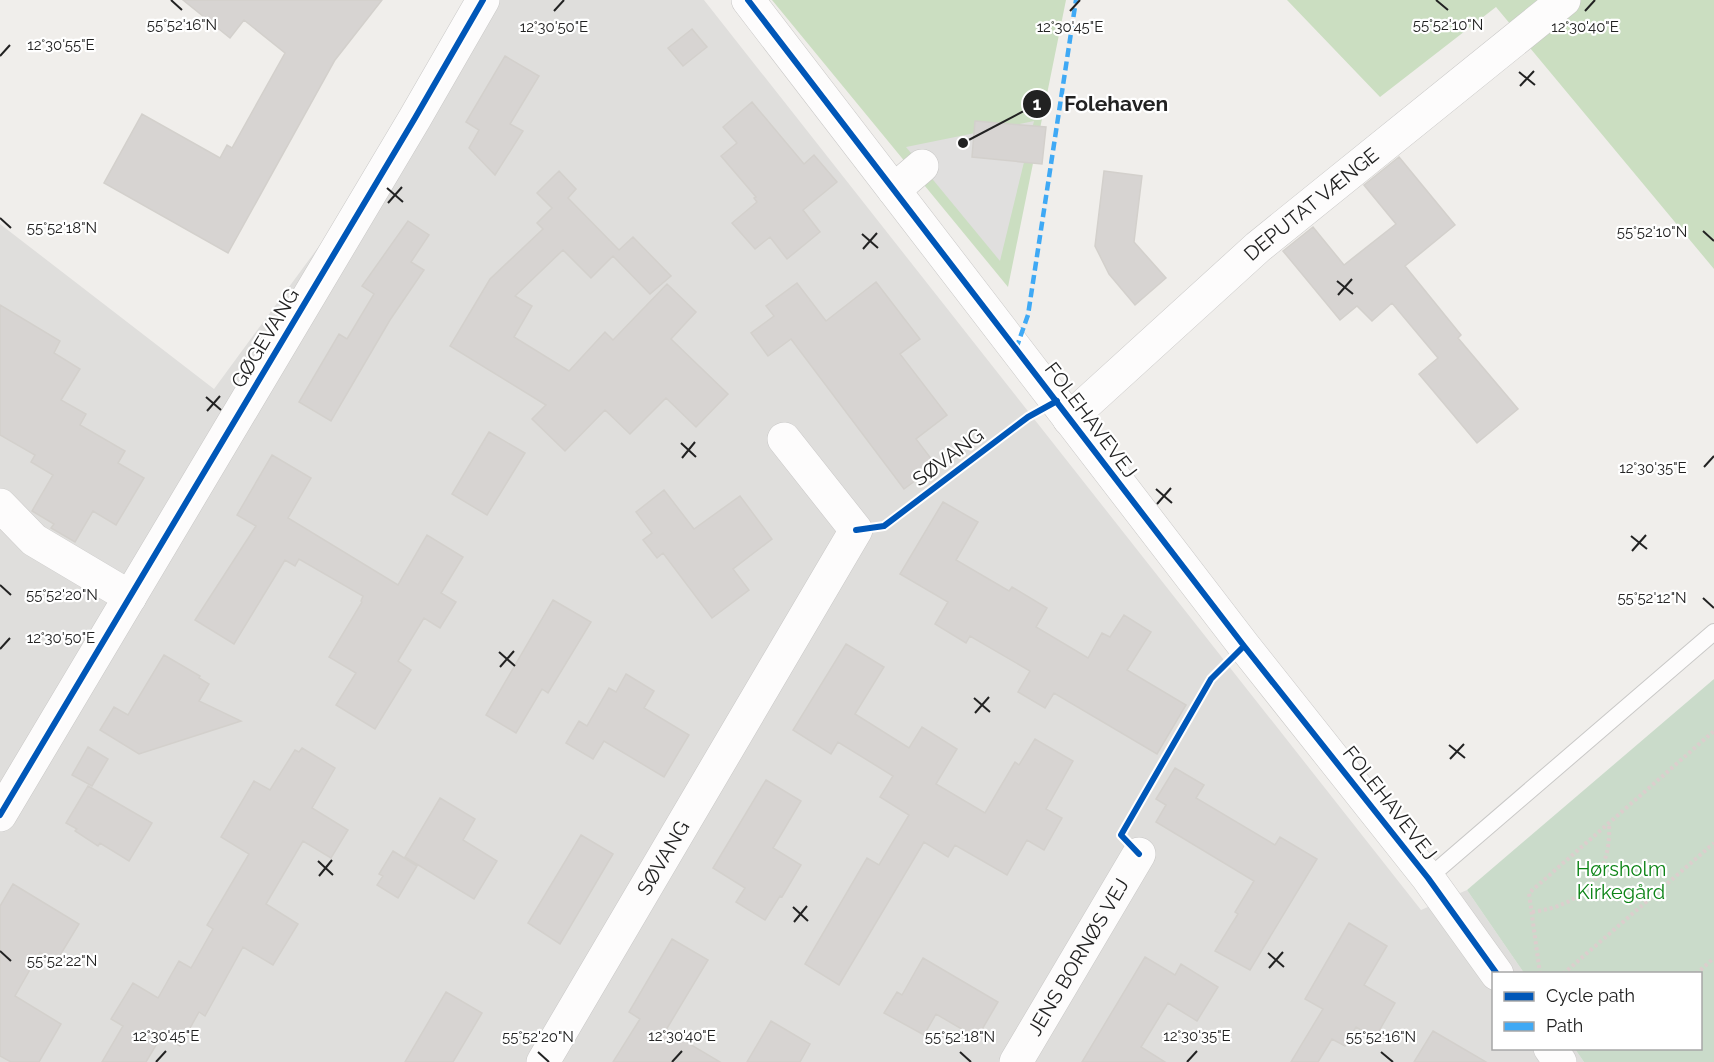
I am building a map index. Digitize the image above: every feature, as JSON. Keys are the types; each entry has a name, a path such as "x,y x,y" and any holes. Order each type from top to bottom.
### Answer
{"street":[{"name":"GØGEVANG","path":"0,815 483,0"},
{"name":"FOLEHAVEVEJ","path":"748,0 1244,646 1428,878 1496,972"},
{"name":"DEPUTAT VÆNGE","path":"1069,419 1258,247 1564,0"},
{"path":"894,190 922,166"},
{"name":"SØVANG","path":"543,1062 856,530 784,439"},
{"path":"0,505 34,540 130,597"},
{"name":"JENS BORNØS VEJ","path":"1016,1062 1139,854"}],"lane":[{"path":"1428,878 1714,632"}],"path":[{"path":"1540,972 1529,893 1714,731"},
{"path":"1532,912 1549,910 1566,903 1582,894 1592,884 1605,860 1610,837 1609,823"},
{"path":"1565,972 1714,843"},
{"path":"1698,972 1714,958"}],"shaded area":[{"path":"500,0 704,0 1421,910 1467,890 1523,972 1492,972 1492,1050 1576,1050 1584,1062 0,1062 0,224 214,389"},
{"path":"1034,121 1000,261 906,147"}],"green space":[{"path":"772,0 1066,0 1008,287"},
{"path":"1287,0 1714,0 1714,269 1496,7 1380,97"},
{"name":"Hørsholm Kirkegård","path":"1714,679 1714,1062 1584,1062 1576,1050 1702,1050 1702,972 1523,972 1467,890"}],"building":[{"path":"183,0 382,0 335,60 228,253 104,183 142,114 220,158 227,145 232,148 285,53 244,20 230,38"},
{"path":"692,29 707,47 683,66 668,48"},
{"path":"505,56 539,76 510,124 523,131 495,175 469,148 479,130 466,122"},
{"path":"752,102 804,164 814,155 837,182 803,210 820,232 787,259 770,237 755,249 732,223 757,202 754,198 756,197 721,156 737,143 723,127"},
{"path":"975,121 1046,127 1042,164 972,157"},
{"path":"1399,157 1455,225 1405,266 1461,335 1458,338 1518,409 1477,443 1419,374 1438,358 1392,303 1372,321 1357,306 1340,320 1283,251 1313,227 1344,265 1396,224 1364,185"},
{"path":"559,171 576,189 568,198 619,250 633,237 671,276 650,294 613,256 591,278 563,250 515,296 532,306 514,337 569,371 605,332 613,340 667,284 696,312 671,339 728,394 696,427 666,398 630,434 605,410 565,451 532,419 546,405 450,346 490,279 543,229 537,223 552,208 537,193"},
{"path":"1104,171 1142,176 1134,242 1166,278 1135,305 1109,274 1095,246"},
{"path":"408,221 429,235 411,262 424,270 390,320 331,421 299,402 339,334 347,339 374,294 362,286"},
{"path":"876,282 920,339 900,354 947,415 916,439 936,465 904,489 791,339 768,356 751,333 774,316 766,306 797,283 826,321"},
{"path":"0,305 60,341 54,353 80,369 61,400 86,414 80,425 125,451 118,463 144,478 116,525 93,511 75,542 51,528 54,524 32,511 53,475 31,462 35,455 0,435"},
{"path":"489,432 525,453 487,515 452,494"},
{"path":"272,455 311,478 288,518 398,585 427,535 463,557 441,593 456,602 440,628 424,618 398,661 411,670 375,729 336,705 356,673 329,657 362,602 363,596 299,559 295,566 285,560 234,644 195,620 256,526 237,515"},
{"path":"664,490 694,529 740,496 772,539 733,569 749,590 712,618 663,553 657,558 643,540 652,533 636,512"},
{"path":"943,502 978,522 956,560 1009,591 1012,587 1047,608 1036,627 1088,658 1102,633 1110,637 1124,615 1151,632 1127,670 1186,705 1157,754 1054,693 1045,708 1018,692 1030,671 970,636 966,643 935,624 948,602 900,574"},
{"path":"553,600 591,622 548,693 542,689 516,733 486,715"},
{"path":"846,644 884,667 855,714 909,748 922,727 957,749 936,784 985,813 1015,762 1019,765 1035,739 1073,761 1046,809 1062,818 1044,850 1027,840 1007,875 955,845 948,857 924,842 839,985 805,964 867,858 879,865 909,815 880,797 893,776 838,742 831,754 793,730"},
{"path":"164,655 200,676 199,678 209,684 199,701 241,721 139,754 100,730 114,707 128,715"},
{"path":"626,674 654,691 644,708 689,735 664,777 604,741 593,759 566,743 579,721 587,726 609,688 616,692"},
{"path":"88,747 108,759 92,786 72,775"},
{"path":"302,748 335,768 312,808 348,830 331,858 303,841 266,904 298,924 273,965 243,947 205,1016 199,1012 180,1046 162,1035 146,1062 102,1062 123,1026 111,1019 133,983 158,998 179,961 191,968 213,929 207,925 249,854 221,837 254,781 270,790 295,750 299,752"},
{"path":"1175,768 1204,785 1196,798 1275,845 1280,837 1317,859 1250,970 1215,951 1238,914 1235,912 1254,881 1156,822 1166,805 1156,799"},
{"path":"766,780 801,801 773,848 801,865 765,920 736,902 745,888 713,868"},
{"path":"88,786 152,823 129,861 100,843 98,846 66,823"},
{"path":"440,798 475,819 463,840 497,861 474,899 405,857"},
{"path":"581,835 613,854 560,944 528,923"},
{"path":"393,851 417,866 398,898 377,885 383,876 379,874"},
{"path":"13,884 79,924 56,962 40,952 15,996 61,1024 39,1062 11,1062 0,1056 0,906"},
{"path":"1349,923 1387,946 1364,985 1395,1003 1375,1038 1356,1027 1345,1046 1332,1039 1318,1062 1291,1062 1323,1009 1305,999"},
{"path":"672,939 708,960 666,1030 720,1062 613,1062 640,1019 629,1012"},
{"path":"1145,957 1175,975 1181,964 1218,987 1197,1021 1168,1003 1141,1047 1165,1062 1082,1062"},
{"path":"923,958 998,1002 977,1038 936,1014 924,1035 884,1013 897,992 902,995"},
{"path":"446,992 482,1013 453,1062 405,1062"},
{"path":"771,1021 810,1044 800,1062 747,1062"},
{"path":"1433,1031 1486,1062 1414,1062"}],"marked path":[{"path":"1016,349 1028,315 1076,0"}],"cycle path":[{"path":"0,815 483,0"},
{"path":"748,0 1244,646 1428,878 1496,972"},
{"path":"856,530 884,526 1028,417 1057,401"},
{"path":"1139,854 1121,835 1211,679 1244,646"}],"place":[{"name":"Folehaven","path":"963,143"}]}
